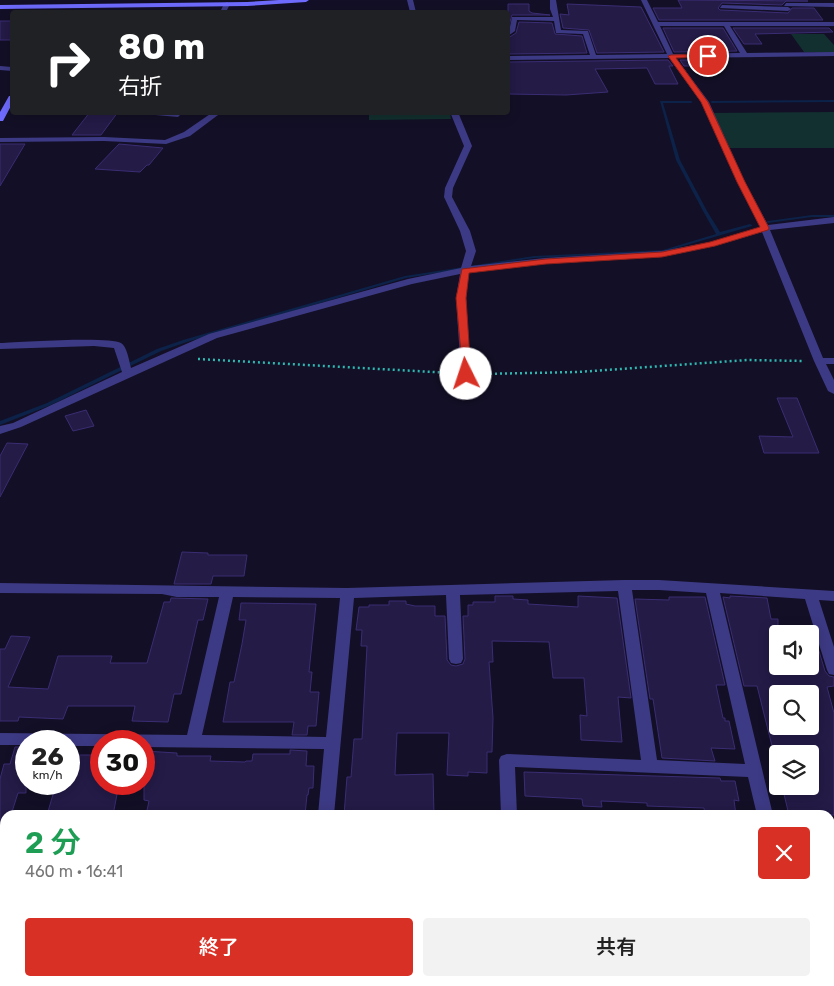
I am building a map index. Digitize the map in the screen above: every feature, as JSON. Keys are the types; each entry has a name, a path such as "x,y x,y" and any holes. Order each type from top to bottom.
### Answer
{"street":[{"path":"0,7 72,3 227,4 306,0"},
{"path":"553,0 552,9 557,20 558,32 586,32 594,58"},
{"path":"644,0 671,56 705,102 741,182 765,228 819,361 834,391"},
{"path":"225,10 227,4"},
{"path":"786,4 793,19 790,24"},
{"path":"722,7 786,4 834,5"},
{"path":"510,32 512,31 511,18 557,20"},
{"path":"656,24 834,24"},
{"path":"726,24 745,55"},
{"path":"510,58 834,54"},
{"path":"0,119 10,102"},
{"path":"0,140 96,139 166,142 187,134 215,115"},
{"path":"455,115 468,146 449,188 448,197 465,231 470,251 461,298 466,374"},
{"path":"0,430 17,425 213,336 411,281 465,270 662,254 712,244 765,228 834,220"},
{"path":"0,346 94,343 118,345 128,373"},
{"path":"819,361 834,361"},
{"path":"624,585 650,766"},
{"path":"0,588 347,593 659,585 834,596"},
{"path":"712,589 763,810"},
{"path":"453,591 456,659"},
{"path":"193,742 227,592"},
{"path":"326,810 347,593"},
{"path":"810,594 834,670"},
{"path":"0,739 333,743"},
{"path":"510,810 507,760 754,770"}],"path":[{"path":"165,357 466,374 578,372 748,360 819,361"}],"green space":[{"path":"791,34 824,34 834,45 834,52 804,52"},
{"path":"834,112 834,148 730,148 712,113"},
{"path":"369,115 450,115 451,119 369,120"}],"building":[{"path":"678,0 808,1 786,1 782,5 722,3 718,8 720,10 788,13 792,8 814,8 823,20 659,20 653,8 682,8"},
{"path":"508,4 529,4 529,11 532,13 550,15 512,15 510,22 510,10 508,10"},
{"path":"567,4 641,7 664,52 597,53 589,30 563,28 560,14 569,15"},
{"path":"0,21 10,21 10,40 0,40"},
{"path":"519,22 552,23 555,34 582,36 587,53 510,54 510,37 516,33"},
{"path":"663,28 723,28 737,51 674,52"},
{"path":"733,28 829,28 833,32 755,34 762,44 744,44"},
{"path":"668,60 673,66 669,66 678,84 655,84 647,68 595,69 608,92 566,95 510,94 510,62"},
{"path":"680,60 702,60 708,66 684,66"},
{"path":"88,115 116,115 101,135 72,135"},
{"path":"0,144 25,144 0,186"},
{"path":"119,144 163,148 149,165 140,172 95,169"},
{"path":"777,398 797,398 819,453 764,453 759,436 793,437"},
{"path":"86,410 94,426 73,431 65,416"},
{"path":"7,443 28,444 0,497 0,456"},
{"path":"182,552 208,553 208,555 247,555 244,576 213,576 211,584 174,584"},
{"path":"495,596 513,596 513,599 528,600 528,604 578,607 578,596 617,598 631,698 618,697 622,742 581,740 580,715 587,716 584,678 553,678 549,642 492,641 493,662 489,662 493,718 492,752 487,752 487,773 468,772 468,776 447,775 449,733 397,733 395,775 433,774 434,810 344,810 347,777 351,777 354,739 362,739 367,646 361,646 362,630 356,630 359,607 389,605 389,601 406,601 406,604 415,606 435,606 435,616 445,616 447,660 451,665 456,666 463,664 465,659 463,616 468,616 468,605 473,605 473,602 495,602"},
{"path":"669,597 705,597 725,685 716,685 723,718 725,718 725,721 729,721 735,749 711,748 715,761 662,758 653,699 650,699 635,599 669,600"},
{"path":"723,597 767,598 771,619 778,619 778,625 769,625 769,675 819,675 819,651 825,671 829,676 834,677 834,686 827,687 834,713 834,810 788,810 784,795 819,795 819,745 772,745 769,735 819,735 819,685 769,685 769,734 757,686 744,686"},
{"path":"171,598 208,599 203,620 198,620 181,694 174,694 168,722 132,721 135,706 68,706 63,719 19,717 18,721 0,721 0,649 5,649 11,636 30,637 8,687 48,689 58,656 112,656 110,663 147,663 164,602 170,602"},
{"path":"241,603 316,604 309,672 312,672 310,692 319,692 316,726 308,726 307,735 292,735 294,722 223,722 230,682 234,682 246,620 239,620"},
{"path":"15,747 15,795 17,795 13,810 0,810 0,779 4,764 10,764"},
{"path":"290,750 307,751 306,766 314,766 313,788 309,788 306,810 147,810 149,801 144,800 144,795 155,795 155,752 177,753 177,756 211,756 210,761 245,762 252,761 253,754 290,754"},
{"path":"80,755 90,755 90,795 117,795 114,810 48,810 53,795 80,795"},
{"path":"524,772 720,778 721,781 735,781 739,801 734,800 735,810 704,810 704,808 647,806 647,803 601,801 602,807 583,806 582,799 525,796"}],"waterway":[{"path":"712,102 834,101"},
{"path":"691,102 661,102 678,160 719,234"},
{"path":"768,222 812,216 834,216"},
{"path":"0,423 49,404 159,350 405,277 534,257 663,251 750,225"}],"route":[{"path":"466,374 461,298 465,270 662,254 712,244 765,228 741,182 705,102 671,56 708,56"}]}
